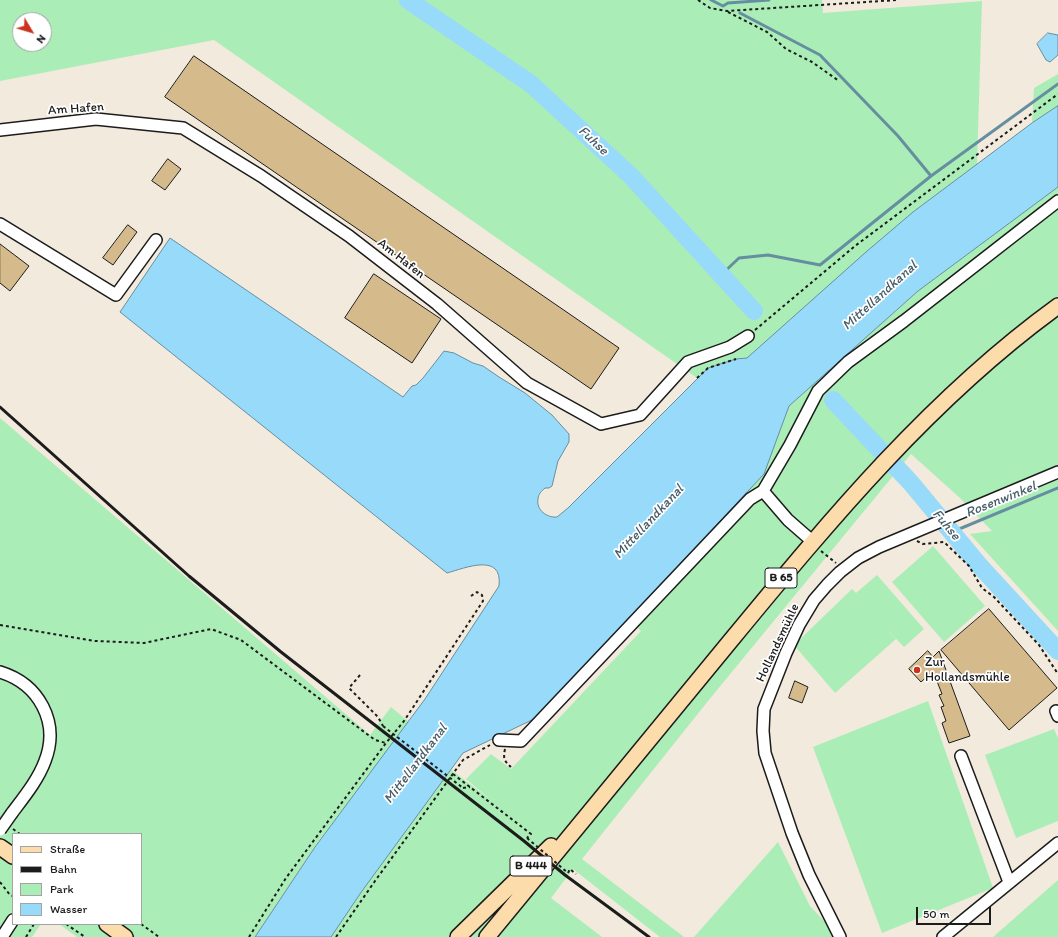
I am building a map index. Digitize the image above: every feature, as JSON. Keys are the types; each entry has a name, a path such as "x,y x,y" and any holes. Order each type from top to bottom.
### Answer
{"main road":[{"name":"B 65","path":"487,937 812,541 869,477 944,402 992,358 1058,306"},
{"name":"B 444","path":"458,937 604,795"},
{"path":"108,925 125,937"}],"street":[{"name":"Am Hafen","path":"0,130 96,119 183,128 261,176 349,236 437,304 527,384 601,424 640,415 688,362 730,347 748,336"},
{"path":"503,740 521,741 750,499 763,491 790,445 818,391 848,362 904,321 1058,201"},
{"path":"0,224 116,295 156,240"},
{"name":"Hollandsmühle","path":"840,937 809,875 792,833 765,753 763,730 764,709 774,681 799,625 814,600 827,585 843,569 858,558 918,530 1058,472"},
{"path":"763,491 788,520 812,541"},
{"path":"0,672 17,679 32,690 43,706 50,730 49,747 45,763 34,782 0,830"},
{"path":"961,756 1010,882"},
{"path":"942,937 1058,843"},
{"path":"2,937 12,922"}],"path":[{"path":"698,0 710,8 727,11 897,0"},
{"path":"727,11 766,32 786,49 812,62 839,81"},
{"path":"748,336 855,246 1058,94"},
{"path":"697,378 708,368 736,359"},
{"path":"812,541 820,551 843,569"},
{"path":"923,544 944,542 959,555 969,566 982,588 994,597 1038,646 1058,674"},
{"path":"249,937 286,878 404,721 483,601 482,595 477,592 471,596"},
{"path":"0,626 95,641 144,643 211,629 241,640 375,740 386,743"},
{"path":"360,675 349,688 378,717 383,726 463,788 471,787"},
{"path":"336,937 463,760 503,740 504,761 511,767"},
{"path":"453,774 530,834 527,838 568,873 570,869 576,874"},
{"path":"0,882 12,896"},
{"path":"26,937 33,925"},
{"path":"67,925 85,937"},
{"path":"142,925 159,937"}],"green space":[{"path":"0,0 822,0 823,13 982,1 977,164 913,212 747,358 736,359 708,368 697,378 214,40 0,81"},
{"path":"1058,74 1058,106 1032,123 1034,88"},
{"path":"1058,187 1058,631 970,534 992,531 960,498 911,454 708,701 582,859 684,937 660,937 573,869 551,898 602,937 331,937 362,891 450,769 490,799 466,779 491,754 511,769 641,631 629,619 763,474 789,406 918,291"},
{"path":"0,418 370,735 391,707 409,722 315,846 255,937 77,937 60,925 142,925 142,833 12,833 12,925 40,925 32,937 0,937"},
{"path":"933,546 985,606 944,642 892,582"},
{"path":"877,575 924,629 904,647 883,625 896,639 835,693 794,645 852,589 856,593"},
{"path":"928,701 993,888 882,933 813,747"},
{"path":"1054,729 1058,738 1058,821 1016,838 985,755"},
{"path":"778,842 810,906 839,937 694,937"},
{"path":"1058,880 1058,937 993,937"}],"water":[{"path":"1048,33 1058,35 1058,55 1050,62 1046,60 1037,44"},
{"name":"Mittellandkanal","path":"1058,106 1058,187 918,291 789,406 764,474 536,718 463,753 362,891 331,937 255,937 315,847 425,699 499,586 499,575 495,569 489,566 481,565 463,568 447,573 120,312 170,238 403,397 412,386 416,385 423,378 444,351 454,353 473,363 483,366 525,393 552,415 569,434 569,442 558,461 552,486 545,488 538,497 540,510 546,515 557,517 568,508 708,368 736,359 747,358 913,212 1032,123"}],"building":[{"path":"194,56 619,348 591,389 165,97"},
{"path":"168,159 181,169 165,190 152,181"},
{"path":"128,225 137,232 113,265 103,258"},
{"path":"0,244 29,266 10,291 0,283"},
{"path":"374,274 441,319 412,363 345,318"},
{"path":"989,609 1057,688 1009,730 941,650"},
{"path":"928,651 933,657 939,651 970,736 949,743 942,723 946,721 941,707 944,706 939,695 942,694 933,671 921,682 909,669"},
{"path":"795,681 808,687 802,703 789,698"}],"waterway":[{"name":"Fuhse","path":"408,0 531,84 631,176 754,311"},
{"path":"711,0 723,6 728,3 769,0"},
{"path":"740,13 820,55 898,136 931,176"},
{"path":"721,275 739,258 768,255 820,265 931,176 1058,84"},
{"name":"Fuhse","path":"833,400 911,483 979,565 1058,651"},
{"name":"Rosenwinkel","path":"952,532 1058,488"}],"railway":[{"path":"0,407 189,576 281,652 524,841 565,875 649,937"}],"place":[{"name":"Zur Hollandsmühle","path":"917,670"}]}
